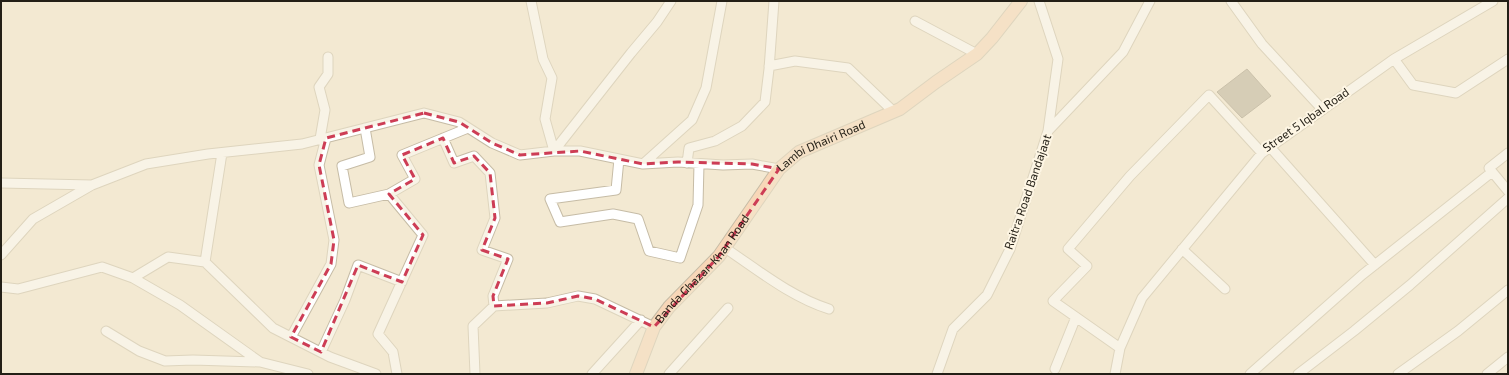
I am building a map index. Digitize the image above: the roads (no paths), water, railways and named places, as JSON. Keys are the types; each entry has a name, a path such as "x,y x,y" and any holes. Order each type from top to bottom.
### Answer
{"street":[{"path":"531,1 543,59 552,78 545,120 554,151"},
{"path":"554,151 657,22 670,1"},
{"path":"643,164 692,120 706,88 722,1"},
{"path":"687,163 689,148 715,142 742,126 765,102 770,66 774,1"},
{"name":"Lambi Dhairi Road","path":"92,185 146,164 222,153 302,144 424,113 459,122 492,143 520,155 554,151 580,151 643,164 752,164 779,169 799,152 900,109 977,54 992,38 1021,1"},
{"path":"1039,1 1058,59 1048,131"},
{"name":"Raitra Road Bandajaat","path":"937,374 953,329 987,295 1010,249 1048,131 1123,52 1150,1"},
{"path":"1231,1 1262,44 1322,109"},
{"name":"Street 5 Iqbal Road","path":"1076,317 1053,301 1087,266 1068,249 1130,176 1209,95 1262,153 1394,59 1493,1"},
{"path":"915,21 977,54"},
{"path":"291,337 331,264 334,240 319,165 323,139 324,110 319,87 328,74 328,57"},
{"path":"1394,59 1414,85 1456,93 1508,59"},
{"path":"770,66 795,60 848,68 894,112"},
{"path":"365,128 370,157 342,166 349,203 389,194 415,179 402,155 468,128"},
{"path":"443,138 454,164 474,156 490,173 496,218 482,250 508,259 493,296 494,306"},
{"path":"1270,147 1375,265"},
{"path":"205,262 222,153"},
{"path":"1115,374 1120,348 1142,298 1262,153"},
{"path":"1508,153 1488,168 1508,191"},
{"path":"619,159 616,190 550,198 560,222 613,214 638,219 649,251 680,258 698,205 699,164"},
{"name":"Banda Ghazan Khan Road","path":"636,374 654,327 669,308 698,280 725,248 779,169"},
{"path":"1250,374 1375,265 1492,172"},
{"path":"1,183 92,185"},
{"path":"1,254 33,219 92,185"},
{"path":"389,194 423,235 378,334 393,352 397,374"},
{"path":"1298,374 1410,285 1508,198"},
{"path":"725,248 782,286 818,306 829,309"},
{"path":"1182,249 1225,290"},
{"path":"133,278 168,257 205,262 273,328 322,352 376,374"},
{"path":"322,352 345,300 358,265 402,282"},
{"path":"1,287 18,289 102,267 133,278 180,305 260,362"},
{"path":"1398,374 1458,331 1508,290"},
{"path":"475,374 473,326 494,306 547,303 578,296 595,299 654,327"},
{"path":"669,374 728,308"},
{"path":"1055,369 1076,317 1120,348"},
{"path":"592,374 641,320"},
{"path":"106,331 139,351 165,361 192,360 260,362 308,374"},
{"path":"1487,374 1508,357"}]}
